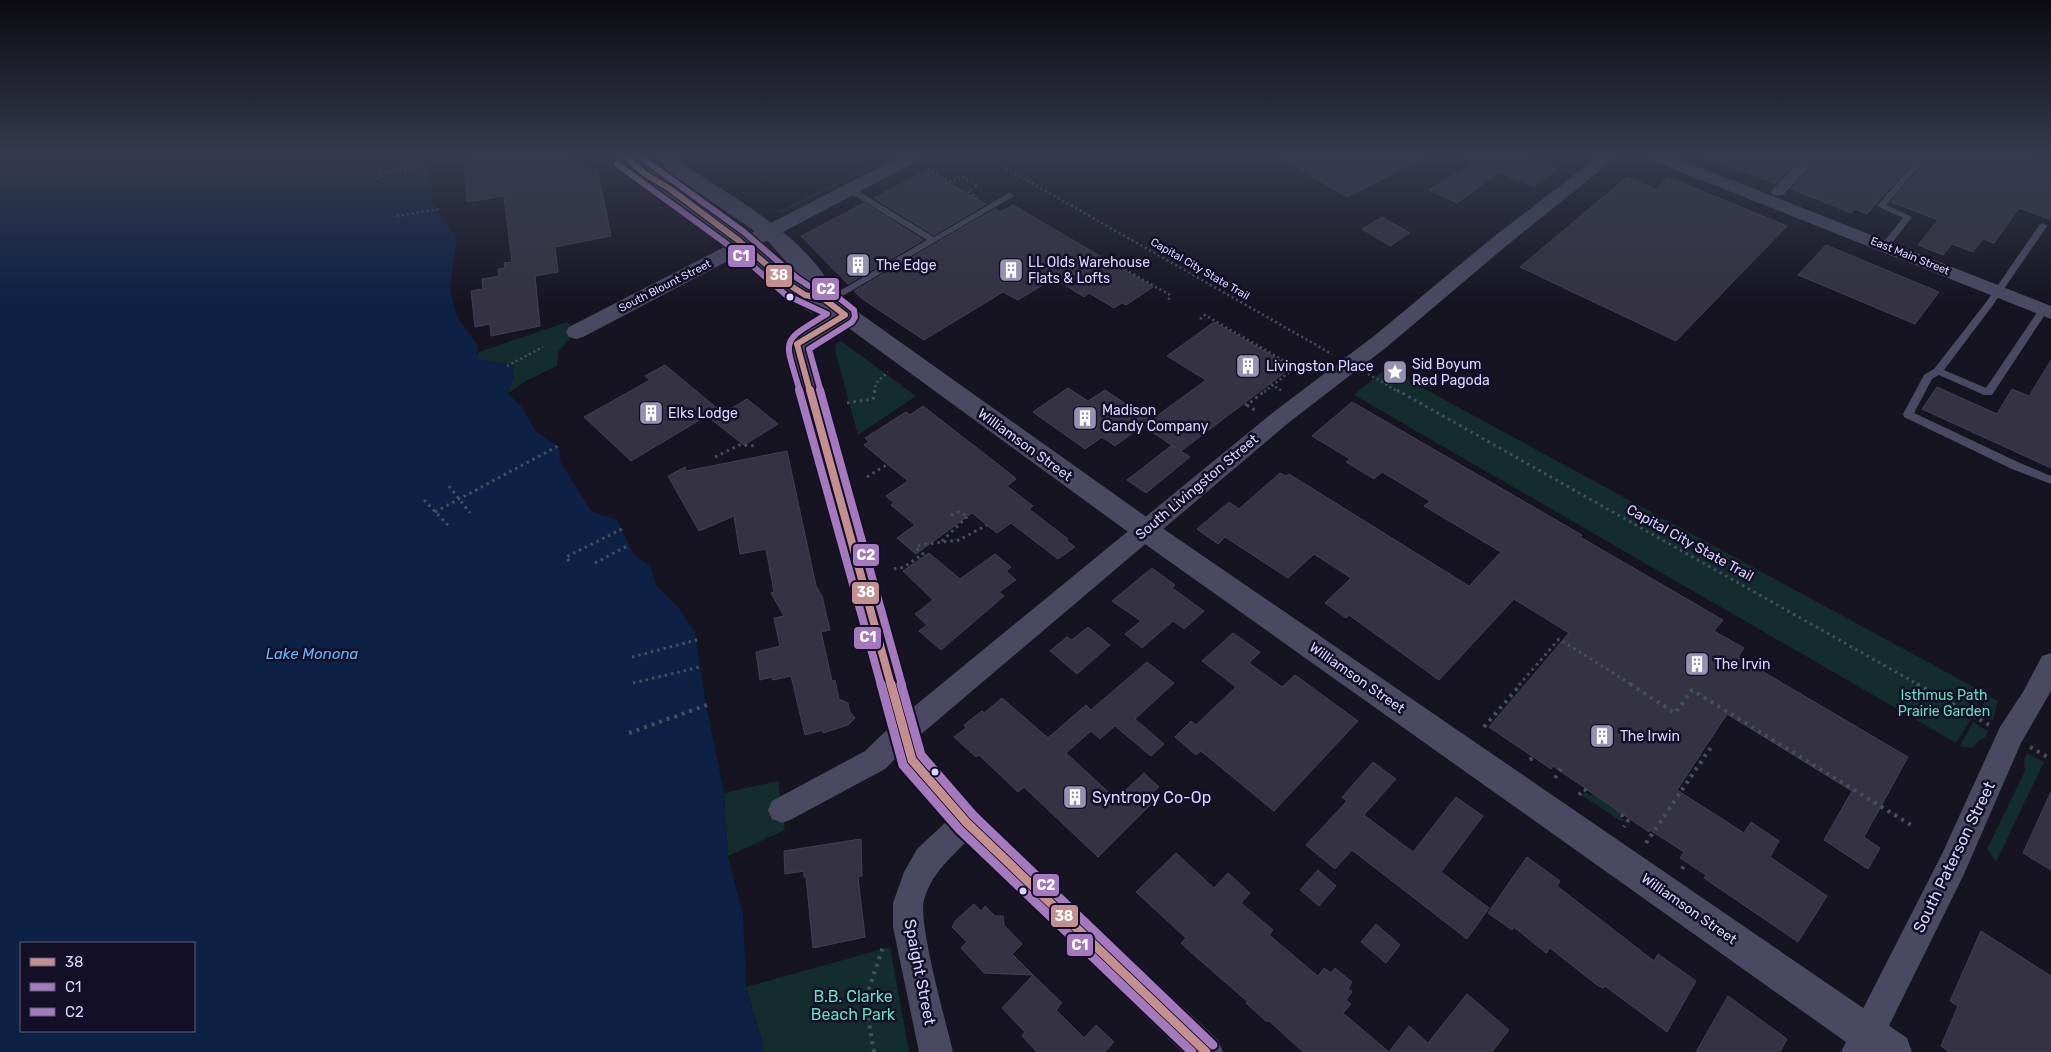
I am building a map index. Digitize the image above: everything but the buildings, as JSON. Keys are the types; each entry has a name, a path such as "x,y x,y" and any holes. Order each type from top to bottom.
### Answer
{"street":[{"name":"Williamson Street","path":"691,205 805,295 832,306 1873,1046"},
{"name":"Williamson Street","path":"731,205 771,232 812,275 832,306"},
{"name":"South Blount Street","path":"576,332 745,246 820,205"},
{"name":"South Livingston Street","path":"782,810 875,760 904,732 1278,419 1381,341 1546,205"},
{"name":"East Main Street","path":"1781,205 2047,312"},
{"path":"832,306 797,344 912,760 966,822 1206,1052"},
{"name":"South Paterson Street","path":"1873,1046 2010,736 2033,700 2051,664"},
{"name":"Spaight Street","path":"936,1050 909,927 908,903 915,882 928,859 966,822"}],"lane":[{"path":"876,205 933,240"},
{"path":"832,306 933,240 994,205"},
{"path":"1882,205 1908,216 1885,246"},
{"path":"2043,226 1938,371 1928,377 1908,414 2016,466 2051,480"},
{"path":"1938,371 1988,393 2024,338 2047,312"}],"path":[{"name":"Capital City State Trail","path":"1071,205 1330,352"},
{"path":"397,216 439,209"},
{"path":"1103,261 1107,259 1170,295 1168,302"},
{"path":"1200,318 1205,315 1305,373"},
{"path":"507,366 543,347"},
{"path":"1256,411 1246,405 1296,367"},
{"path":"846,403 873,398 876,383 888,372"},
{"name":"Capital City State Trail","path":"1375,378 1994,727"},
{"path":"1272,385 1282,391"},
{"path":"715,457 739,445 756,446"},
{"path":"435,512 558,446"},
{"path":"867,477 888,464"},
{"path":"449,486 470,513"},
{"path":"424,500 448,525"},
{"path":"942,541 968,516 961,511 949,516"},
{"path":"894,569 904,568 923,554 916,548 920,544 959,540 987,524"},
{"path":"569,561 566,557 622,528"},
{"path":"596,563 629,545"},
{"path":"1484,728 1492,721 1559,639 1675,713 1692,690 1911,825"},
{"path":"632,657 696,640"},
{"path":"633,683 700,667"},
{"path":"628,733 707,705"},
{"path":"1646,843 1711,747"},
{"path":"2029,747 2051,759"},
{"path":"1555,778 1562,767"},
{"path":"1579,795 1584,789 1588,793 1590,791"},
{"path":"1623,814 1622,816 1628,820 1624,827"},
{"path":"1682,868 1686,862"},
{"path":"874,1052 865,1000 884,944"}],"green space":[{"path":"792,205 797,205 783,212 778,212"},
{"path":"747,267 754,270 812,312 815,317"},
{"path":"567,322 576,332 558,352 557,366 526,381 508,393 514,376 476,359 479,352"},
{"path":"841,341 916,396 858,435 836,354 835,345"},
{"name":"Isthmus Path Prairie Garden","path":"1386,368 1983,692 1973,716 1956,743 1354,395"},
{"path":"1988,696 1998,701 1993,720 1978,712"},
{"path":"1973,722 1988,731 1985,738 1978,741 1973,748 1960,746"},
{"path":"2027,753 2044,762 1996,862 1987,849 2025,771 2024,761"},
{"path":"778,781 785,830 728,856 724,793"},
{"path":"1585,792 1591,796 1593,793 1621,813 1618,816 1624,820 1622,822 1582,795"},
{"name":"B.B. Clarke Beach Park","path":"890,947 909,1052 763,1052 763,1044 746,987"}],"water":[{"name":"Lake Monona","path":"0,205 434,205 439,209 439,215 454,234 456,245 450,288 456,315 478,346 477,359 514,365 514,376 508,394 522,407 536,432 558,446 560,461 591,511 617,520 634,555 650,566 656,585 678,607 695,632 705,699 724,793 728,856 743,915 746,987 763,1045 763,1052 0,1052"}],"transit line":[{"name":"C1","path":"673,205 731,247 786,295 818,308 827,314 791,336 787,346 903,765 959,829 1192,1052"},
{"name":"38","path":"691,205 738,240 791,286 805,295 824,299 845,315 797,344 912,760 966,822 1206,1052"},
{"name":"C2","path":"707,205 744,232 797,278 809,286 829,290 854,310 855,317 852,322 809,349 921,755 973,815 1213,1045"}],"place":[{"name":"The Edge","path":"858,265"},
{"name":"LL Olds Warehouse Flats & Lofts","path":"1011,270"},
{"name":"Livingston Place","path":"1248,366"},
{"name":"Sid Boyum Red Pagoda","path":"1395,372"},
{"name":"Elks Lodge","path":"651,413"},
{"name":"Madison Candy Company","path":"1085,418"},
{"name":"The Irvin","path":"1697,664"},
{"name":"The Irwin","path":"1602,736"},
{"name":"Syntropy Co-Op","path":"1075,797"}]}
